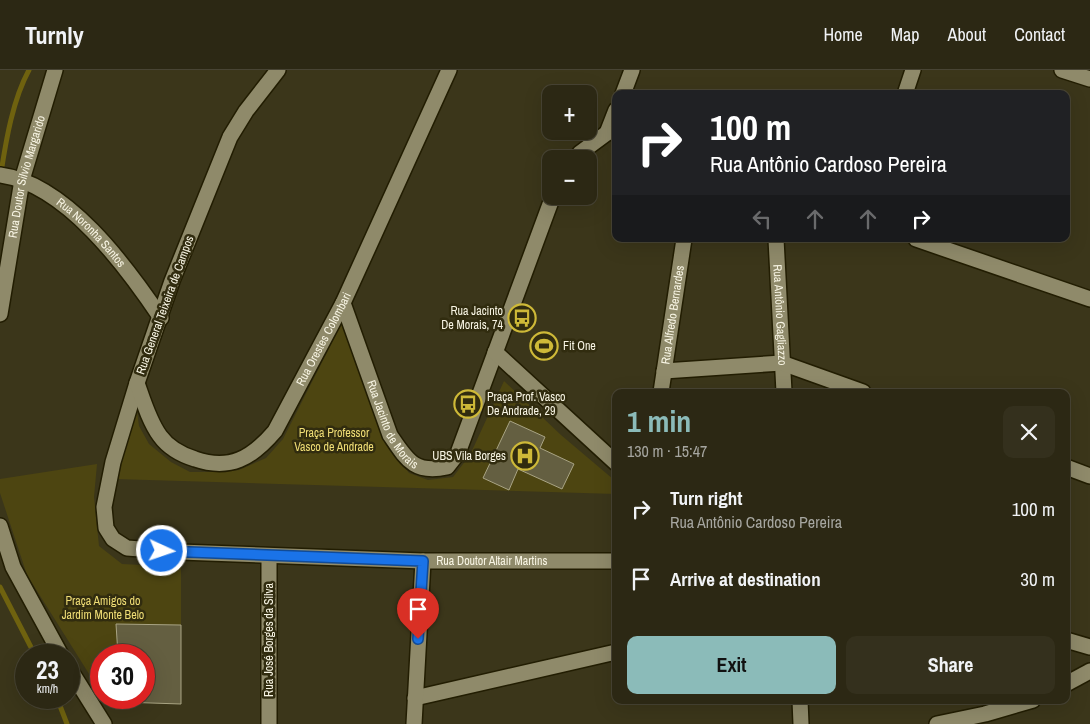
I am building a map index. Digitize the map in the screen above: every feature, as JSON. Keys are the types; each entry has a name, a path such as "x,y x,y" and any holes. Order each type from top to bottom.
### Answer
{"street":[{"name":"Rua Doutor Silvio Margarido","path":"0,314 12,177 56,70"},
{"name":"Rua General Teixeira de Campos","path":"127,548 113,539 106,528 104,507 112,462 172,281 230,137 246,111 278,70"},
{"name":"Rua Orestes Colombari","path":"137,383 149,415 160,436 180,454 207,463 228,464 245,457 262,446 275,431 343,303 449,70"},
{"path":"624,90 632,70"},
{"path":"906,90 914,70"},
{"path":"1062,70 1090,79"},
{"path":"584,150 612,134"},
{"name":"Rua Noronha Santos","path":"12,177 66,205 92,230 136,282 160,318"},
{"name":"Rua Jacinto de Morais","path":"343,303 390,436 402,453 417,468 434,470 447,467 458,453 550,205"},
{"name":"Rua Alfredo Bernardes","path":"661,389 684,242"},
{"name":"Rua Antônio Gagliazzo","path":"776,242 784,389"},
{"path":"925,242 1090,300"},
{"path":"495,352 612,459"},
{"path":"664,371 782,363 855,389"},
{"path":"1070,468 1090,476"},
{"path":"0,526 13,567 55,644"},
{"name":"Rua Doutor Altair Martins","path":"127,548 268,556 423,561 612,561"},
{"name":"Rua José Borges da Silva","path":"268,556 269,724"},
{"path":"414,724 423,561"},
{"path":"1070,641 1090,647"},
{"path":"415,698 612,653"},
{"path":"1070,682 1090,671"},
{"path":"80,686 104,724"},
{"path":"800,704 801,724"},
{"path":"937,724 985,714 1019,704"}],"green space":[{"name":"Praça Professor Vasco de Andrade","path":"342,323 395,454 409,473 428,480 453,477 470,455 504,381 561,435 612,478 612,494 115,479 136,404 139,426 149,444 171,462 190,472 239,470 266,458 283,439"},
{"name":"Praça Amigos do Jardim Monte Belo","path":"97,464 94,497 99,546 122,564 181,567 181,704 155,703 155,644 90,644 90,675 80,660 80,644 70,644 27,575 0,493 0,479"}],"building":[{"name":"UBS Vila Borges","path":"510,421 545,437 540,448 574,464 562,489 518,469 509,490 483,478"},
{"path":"116,624 181,625 181,704 155,703 155,644 117,644"}],"waterway":[{"path":"1,173 14,107 29,70"},
{"path":"0,587 29,644"},
{"path":"61,709 67,724"}],"place":[{"name":"Rua Jacinto De Morais, 74","path":"522,318"},
{"name":"Fit One","path":"544,346"},
{"name":"Praça Prof. Vasco De Andrade, 29","path":"468,404"},
{"name":"UBS Vila Borges","path":"525,456"}],"route":[{"path":"162,551 423,561 418,639"}]}
